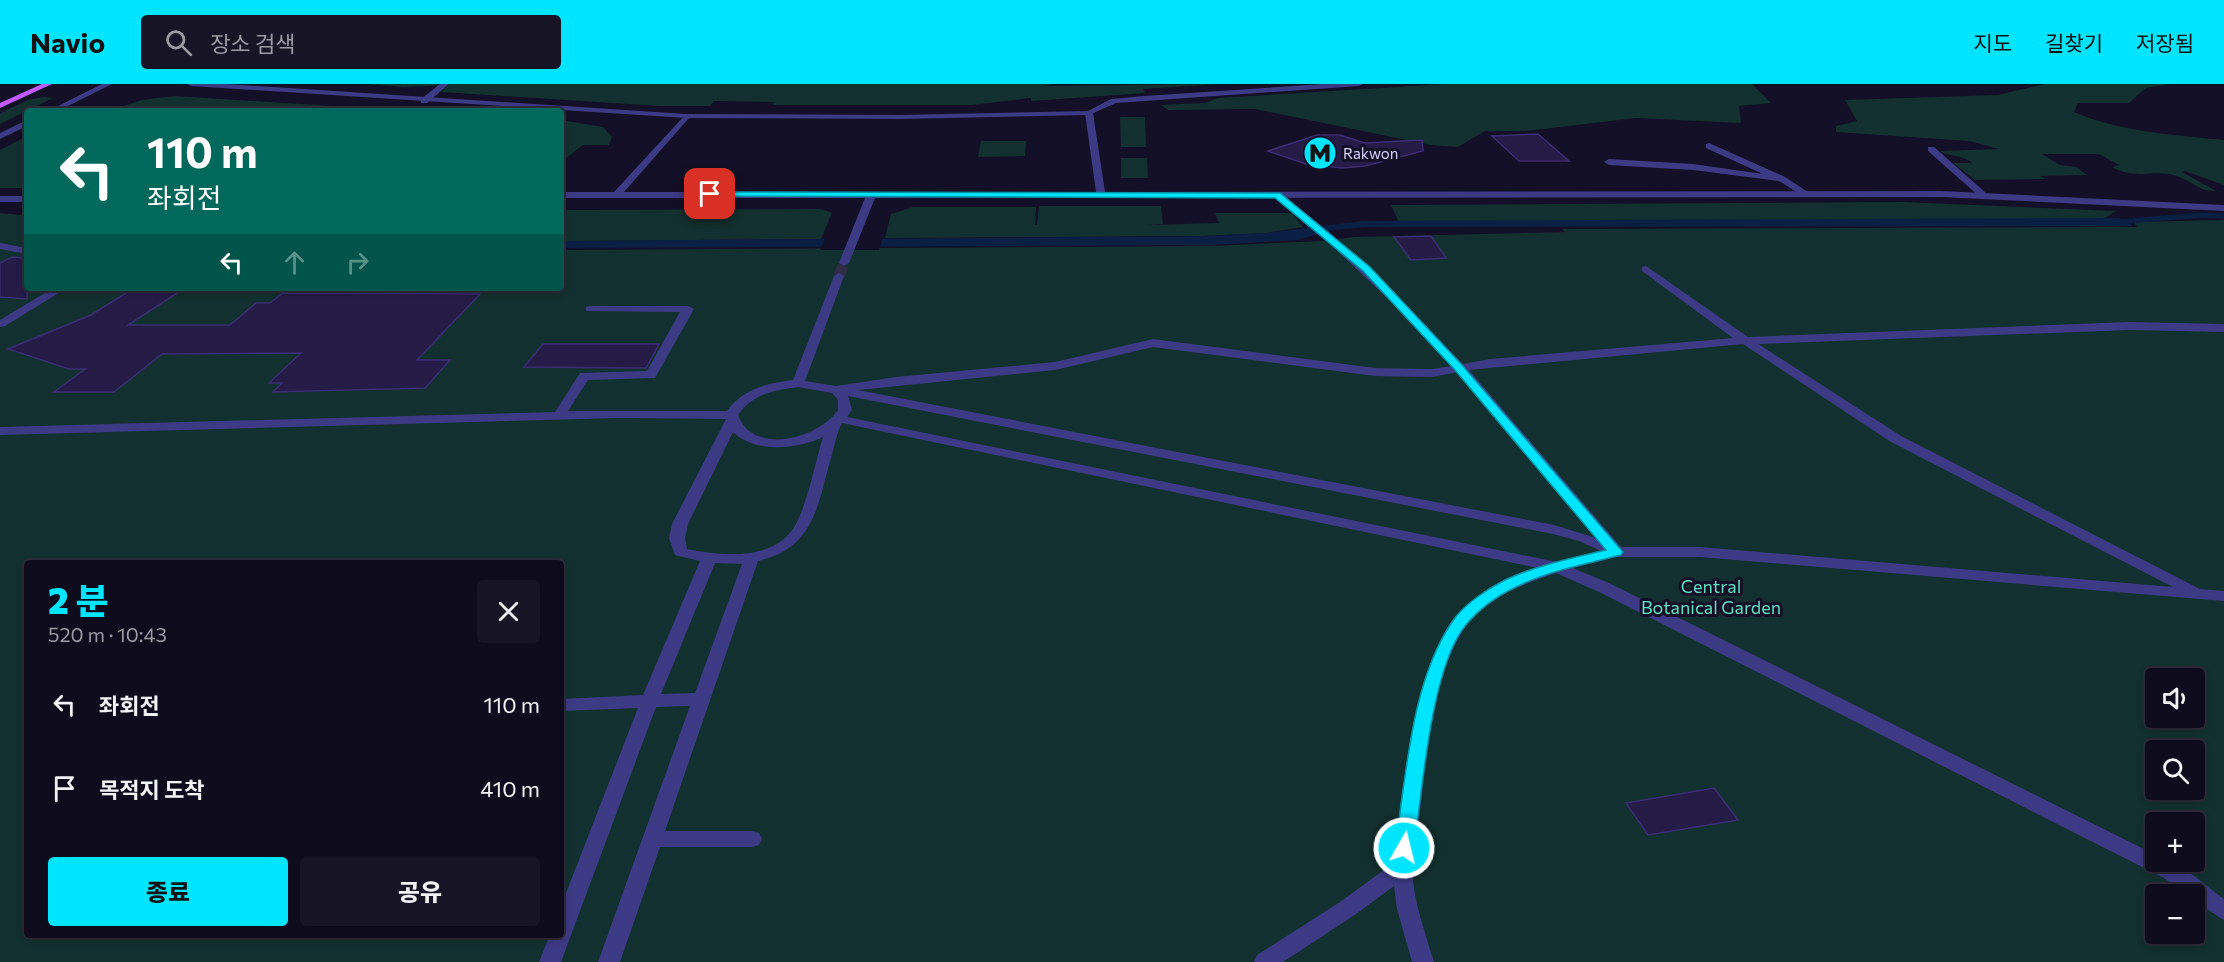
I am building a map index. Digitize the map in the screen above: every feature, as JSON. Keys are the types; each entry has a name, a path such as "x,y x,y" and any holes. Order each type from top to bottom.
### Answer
{"main road":[{"path":"0,106 48,84"}],"street":[{"path":"58,108 108,84"},
{"path":"191,84 239,85 424,101 546,108"},
{"path":"424,101 445,84"},
{"path":"564,109 686,116 900,117 1089,113 1107,103 1134,99 1359,84"},
{"path":"1089,113 1101,195"},
{"path":"617,194 686,116"},
{"path":"0,136 24,124"},
{"path":"1709,146 1782,179 1806,194"},
{"path":"1931,149 1983,195"},
{"path":"1609,162 1692,166 1782,179"},
{"path":"564,195 1983,195 2224,208"},
{"path":"844,263 871,195"},
{"path":"1277,195 1366,269 1458,367 1616,552"},
{"path":"0,199 24,199"},
{"path":"0,246 24,250"},
{"path":"1646,269 1747,342 1896,439 2224,605"},
{"path":"798,383 839,276"},
{"path":"1,324 57,291"},
{"path":"559,416 584,376 651,375 688,309 590,309"},
{"path":"836,390 896,381 1055,366 1153,343 1375,372 1432,373 1458,367 1677,345 2129,326 2224,328"},
{"path":"836,390 844,400 845,410 837,421 804,524 795,537 782,549 751,559 709,559 680,552 677,538 680,524 732,418 746,398 761,390 798,383 836,390 1554,530 1584,538 1616,552"},
{"path":"0,431 559,416 732,418"},
{"path":"732,418 740,433 768,442 809,438 837,421 1557,567 1605,588 2171,872 2224,911"},
{"path":"1423,962 1408,909 1402,868 1423,723 1433,682 1458,624 1482,602 1510,583 1557,567 1616,552 1700,552 2224,596"},
{"path":"564,926 649,702 709,559"},
{"path":"609,962 751,559"},
{"path":"564,705 702,699"},
{"path":"653,839 752,839"},
{"path":"1265,962 1348,908 1402,868"},
{"path":"550,962 559,938"}],"green space":[{"path":"368,84 1053,84 1043,86 1220,84 1143,89 1145,93 1031,101 1031,98 972,105 773,105 774,102 714,101 710,106 659,106 441,92 448,85 404,87"},
{"path":"1446,84 1752,84 1771,103 1739,106 1741,123 1636,118 1526,131 1485,131 1458,147 1431,145 1255,109 1168,110 1161,105 1205,103 1218,98"},
{"path":"2045,84 2170,84 2146,88 2129,103 2078,103 2074,112 2128,128 2224,140 2224,185 2185,171 2182,172 2216,191 2205,190 2169,174 2138,174 2121,171 2112,167 2119,165 2099,154 2042,154 2060,165 2076,167 2087,175 2040,176 2046,179 1975,180 1953,163 1972,163 1940,151 1999,149 1969,141 1836,132 1836,126 1857,121 1845,100 1998,95"},
{"path":"174,96 364,108 117,108 142,100"},
{"path":"53,98 33,108 24,108 24,112 0,124 0,113 28,100"},
{"path":"1120,117 1145,117 1146,147 1121,147"},
{"path":"564,120 603,127 612,137 609,145 583,145 564,160"},
{"path":"24,138 24,188 0,188 0,150"},
{"path":"981,141 1026,141 1025,156 978,157"},
{"path":"1121,158 1147,158 1148,178 1121,178"},
{"path":"1904,202 2116,211 2102,220 1398,221 1391,205"},
{"path":"1039,206 1161,206 1163,224 1149,225 1219,223 1215,213 1292,213 1303,227 1266,233 1203,236 885,238 891,214 913,207 1036,207 1035,225 1037,225"},
{"path":"821,209 832,213 821,239 564,241 564,210"},
{"name":"Central Botanical Garden","path":"0,213 24,217 24,291 564,291 564,250 1211,246 1323,241 1354,237 1565,232 1562,229 2137,227 2134,222 2224,220 2224,962 0,962"}],"water":[{"path":"2119,218 2134,226 1366,227 1334,230 1297,240 1211,245 564,248 564,241 1203,236 1266,233 1363,221"}],"pier":[{"path":"884,235 879,250 820,250 826,236"}],"building":[{"path":"1538,134 1569,161 1519,161 1492,136"},
{"path":"1317,135 1340,135 1365,143 1422,140 1423,151 1365,166 1342,168 1306,164 1268,151"},
{"path":"1431,236 1446,258 1411,260 1394,237"},
{"path":"12,257 24,258 24,291 27,291 27,299 0,297 0,263"},
{"path":"129,291 180,291 128,325 230,325 256,303 270,303 283,293 480,294 417,360 450,360 425,388 273,392 282,383 269,383 301,353 162,354 114,392 54,392 85,369 69,369 8,349 91,315"},
{"path":"543,344 659,344 646,368 524,367"},
{"path":"1714,788 1738,820 1648,835 1626,803"}],"waterway":[{"path":"2116,222 2201,215 2224,216"}],"tunnel":[{"path":"839,276 844,263"}],"place":[{"name":"Rakwon","path":"1320,153"}],"route":[{"path":"710,194 1277,195 1366,269 1458,367 1616,552 1557,567 1510,583 1482,602 1458,624 1433,682 1423,723 1404,848"}]}
